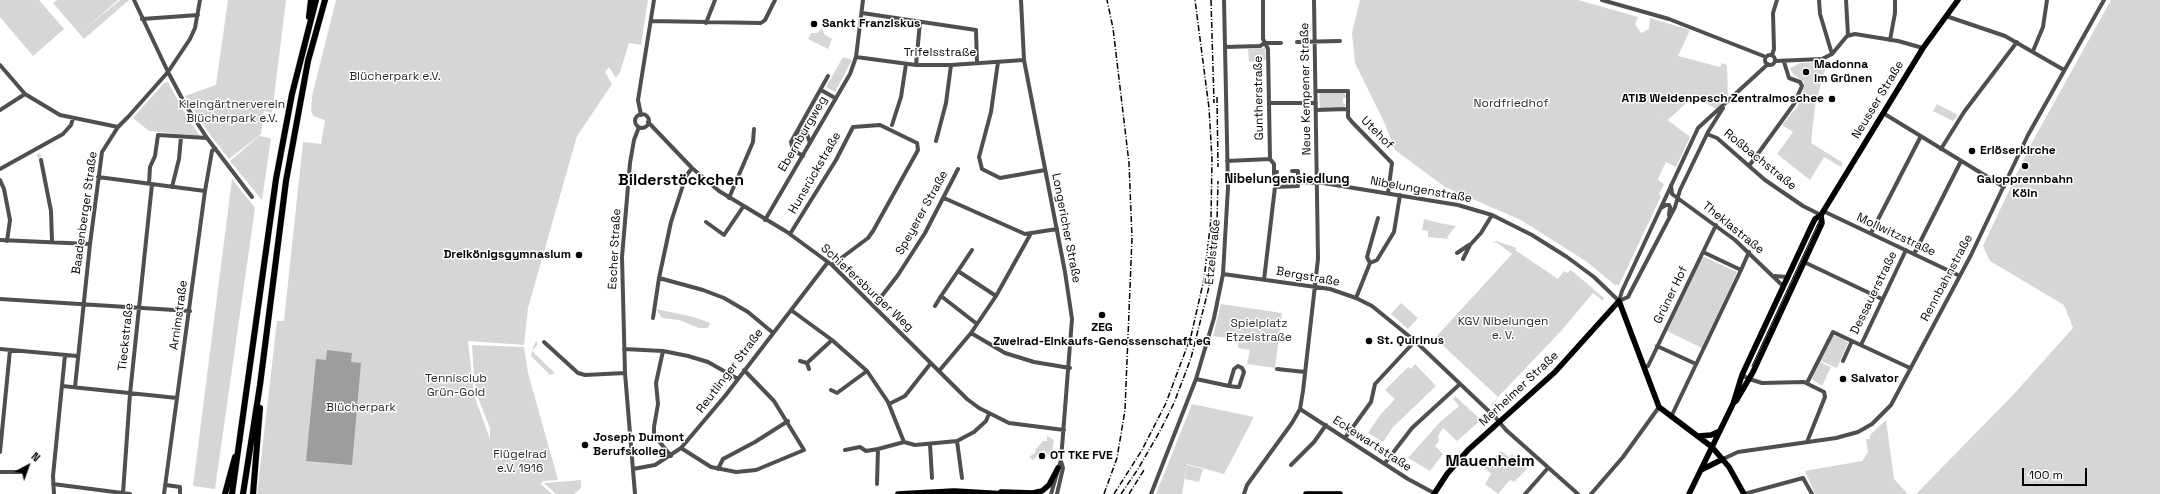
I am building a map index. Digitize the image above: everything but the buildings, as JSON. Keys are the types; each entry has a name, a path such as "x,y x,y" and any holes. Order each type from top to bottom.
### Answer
{"highway":[{"path":"309,25 311,0"},
{"path":"232,494 276,179 292,94 316,0"},
{"path":"243,494 260,385 286,181 307,68 325,0"},
{"path":"253,494 261,397 260,385"},
{"path":"225,494 239,448"}],"main road":[{"name":"Neusser Straße","path":"1733,404 1742,375 1810,227 1815,219 1822,213 1923,48 1958,0"},
{"name":"Neusser Straße","path":"1689,494 1733,404 1749,379 1822,223 1822,213"},
{"path":"1619,301 1659,407 1712,447 1724,459 1744,494"},
{"name":"Merheimer Straße","path":"1434,493 1447,474 1468,450 1500,423 1555,372 1619,301"},
{"path":"1698,436 1711,435 1720,430"},
{"path":"1701,470 1724,459"},
{"path":"898,494 952,492 1039,492 1049,485 1058,468"},
{"path":"996,492 1006,494"},
{"path":"1306,494 1338,494"}],"street":[{"path":"134,0 168,72 207,138 252,198"},
{"name":"Baadenberger Straße","path":"75,387 77,356 102,152 118,126 128,117 168,72 193,34 200,0"},
{"path":"641,115 638,100 654,0"},
{"path":"706,22 715,0"},
{"path":"651,21 762,23 775,0"},
{"name":"Ebernburgweg","path":"765,220 850,74 856,57 863,0"},
{"name":"Longericher Straße","path":"1021,0 1024,60 1071,308 1070,368 1061,460 1051,494"},
{"name":"Etzelstraße","path":"1151,494 1196,379 1214,318 1223,274 1227,222 1224,0"},
{"name":"Guntherstraße","path":"1263,0 1263,39 1268,49 1270,160 1274,164 1276,172 1275,187"},
{"name":"Neue Kempener Straße","path":"1244,494 1247,485 1283,438 1300,409 1318,259 1314,0"},
{"path":"1602,0 1668,19 1766,57 1772,55"},
{"path":"1777,0 1773,13 1774,49 1772,55 1775,61 1784,62 1819,60 1832,54 1848,36 1859,34 1923,48"},
{"path":"1819,0 1820,14 1832,54"},
{"path":"1846,0 1848,36"},
{"path":"1890,40 1895,13 1895,0"},
{"path":"2033,51 2043,27 2047,0"},
{"name":"Rennbahnstraße","path":"1724,459 1738,452 1836,438 1868,427 1891,405 1960,276 2028,135 2104,0"},
{"path":"862,13 976,30 976,63"},
{"path":"142,19 198,15"},
{"path":"1946,16 2005,36 2064,70"},
{"path":"916,65 920,22"},
{"path":"1297,42 1340,42"},
{"path":"1942,149 1964,112 2017,42"},
{"path":"1225,47 1260,46 1265,43 1281,43"},
{"name":"Trifelsstraße","path":"856,57 916,65 951,65 1024,60"},
{"path":"1766,57 1765,61 1768,64"},
{"name":"Merheimer Straße","path":"1619,301 1622,291 1670,185 1698,128 1768,64 1775,61"},
{"path":"998,62 991,112 979,157 982,169 1000,178 1045,170"},
{"path":"1749,166 1794,104 1802,86 1800,82 1789,78 1784,62"},
{"path":"892,126 901,97 906,64"},
{"path":"0,65 25,94 60,114 73,118 118,126"},
{"path":"936,141 946,103 951,65"},
{"path":"810,143 805,134 795,133 828,76"},
{"path":"821,90 835,98"},
{"path":"1316,91 1348,91 1348,109 1316,110"},
{"path":"0,110 25,94"},
{"path":"1269,103 1316,103"},
{"name":"Merheimer Straße","path":"1619,301 1628,296 1668,222 1708,133 1726,103"},
{"name":"Utehof","path":"1348,109 1348,117 1352,122 1392,163 1388,194"},
{"path":"1883,113 2004,187"},
{"path":"641,115 646,117 648,122 645,127 639,127 635,121 638,116 641,115"},
{"path":"0,169 37,152 63,134 71,125 73,118"},
{"name":"Schiefersburger Weg","path":"648,122 692,168 729,198 790,234 830,264 967,399 989,414 1021,426 1064,430"},
{"name":"Hunsrückstraße","path":"790,234 836,160 853,127 880,125 917,143 918,150 868,238 830,264"},
{"name":"Escher Straße","path":"635,494 625,373 622,258 630,163 634,140 639,127"},
{"path":"1698,128 1703,127 1708,133"},
{"path":"729,198 753,142 754,129"},
{"name":"Ebernburgweg","path":"795,133 791,142 793,150 802,156"},
{"name":"Roßbachstraße","path":"1708,133 1717,138 1754,172 1776,188 1803,206 1822,213"},
{"name":"Tieckstraße","path":"123,493 130,394 151,184 158,135 181,137"},
{"path":"1871,234 1921,136"},
{"path":"172,187 179,159 181,137 207,138"},
{"name":"Arnimstraße","path":"164,494 205,192 212,151 215,148"},
{"path":"41,160 51,211 52,241"},
{"path":"1227,161 1270,160"},
{"path":"1914,254 1961,161"},
{"path":"653,318 659,278 671,222 686,176 692,168"},
{"name":"Speyerer Straße","path":"874,306 915,250 944,198 958,169"},
{"path":"1292,171 1298,171 1298,182"},
{"path":"98,177 205,192"},
{"path":"0,180 4,188 10,220 7,241"},
{"name":"Nibelungenstraße","path":"1275,187 1298,186 1298,182 1318,183 1458,205 1492,214 1532,235 1567,258 1599,281 1619,301"},
{"path":"1670,185 1672,194 1678,198"},
{"path":"1264,280 1275,187"},
{"path":"1356,298 1370,263 1377,260 1394,232 1400,195"},
{"path":"1663,201 1672,197 1678,198"},
{"path":"944,198 1021,233 1030,235 1057,229"},
{"name":"Theklastraße","path":"1678,198 1716,225 1750,252 1783,286"},
{"path":"1659,211 1664,206 1669,205 1668,222"},
{"path":"706,222 724,235 743,207"},
{"name":"Mollwitzstraße","path":"1822,213 1871,234 1960,276"},
{"path":"1457,253 1470,245 1481,233 1492,214"},
{"path":"1370,263 1367,257 1378,218"},
{"name":"Grüner Hof","path":"1645,367 1648,366 1716,225"},
{"path":"939,371 971,333 996,296 1030,235"},
{"path":"0,240 52,241 90,244"},
{"path":"1463,259 1470,245"},
{"path":"935,306 972,250"},
{"name":"Dessauerstraße","path":"1860,345 1906,250"},
{"path":"1703,252 1741,270"},
{"path":"1671,417 1750,252"},
{"path":"1804,262 1882,299"},
{"name":"Reutlinger Straße","path":"633,469 655,465 671,456 681,448 738,379 772,332 830,264"},
{"path":"958,271 996,296"},
{"name":"Bergstraße","path":"1223,274 1340,292 1372,306 1414,341 1548,468 1578,494"},
{"path":"1774,276 1788,277"},
{"path":"659,278 703,290 724,298 748,312 772,332"},
{"path":"942,296 977,324"},
{"path":"0,299 190,311"},
{"path":"791,310 832,340 867,371 889,404 904,442"},
{"path":"971,333 1005,353 1034,362 1070,368"},
{"path":"1807,383 1831,333 1910,368"},
{"path":"807,363 832,340"},
{"path":"1345,438 1371,402 1375,384 1414,341"},
{"path":"544,342 578,374 625,373"},
{"path":"1843,360 1852,342"},
{"path":"1657,346 1696,364"},
{"path":"0,349 77,356"},
{"path":"624,349 663,351 688,356 708,362 738,379"},
{"path":"0,452 10,350"},
{"path":"663,351 656,384 658,404 654,435 671,456"},
{"path":"54,494 53,484 65,355"},
{"path":"800,361 807,363"},
{"path":"807,363 808,369"},
{"path":"889,404 905,396 931,363"},
{"path":"1196,379 1229,386 1241,386 1244,372 1242,368 1238,366 1234,369 1229,386"},
{"path":"1277,369 1305,372"},
{"path":"681,448 718,469 736,472 751,471 804,450 788,421 774,401 744,370"},
{"path":"837,393 867,371"},
{"path":"1742,375 1762,383 1801,381 1822,390 1825,395 1807,442"},
{"path":"1385,464 1412,428 1460,384"},
{"path":"62,386 177,398"},
{"path":"831,390 837,393"},
{"path":"837,393 838,399"},
{"path":"1591,494 1623,457 1659,407"},
{"name":"Eckewartstraße","path":"1300,409 1408,479 1434,493"},
{"path":"846,450 860,447 866,451 904,442 915,445 957,440 974,432 986,421 989,414"},
{"path":"718,469 722,459 755,442 788,421"},
{"path":"1291,465 1314,442 1326,425"},
{"path":"957,440 962,478"},
{"path":"930,444 932,478"},
{"path":"877,484 878,449"},
{"name":"Longericher Straße","path":"1057,494 1063,468 1061,460"},
{"path":"1525,494 1548,468"},
{"path":"0,472 22,472"},
{"path":"1744,494 1803,478 1812,494"},
{"path":"53,484 130,494"},
{"path":"166,485 180,487 180,494"}],"green space":[{"path":"0,0 39,0 64,29 33,56 0,17"},
{"path":"57,0 118,0 84,30 120,0 129,0 84,39 53,3"},
{"name":"Kleingärtnerverein Blücherpark e.V.","path":"228,0 286,0 272,113 264,111 261,134 229,159 208,132 185,96 216,85"},
{"path":"336,0 648,0 641,45 629,43 620,72 616,78 609,67 605,72 612,84 577,136 528,308 524,345 468,341 474,395 490,439 490,428 478,398 474,377 472,345 524,347 528,373 558,480 543,481 541,484 552,494 257,494 277,321 284,321 303,142 321,144 325,120 313,116 311,111 312,96"},
{"name":"Nordfriedhof","path":"1360,0 1578,0 1638,17 1635,24 1641,33 1649,29 1650,18 1690,30 1678,56 1720,67 1722,63 1727,65 1728,96 1716,109 1695,99 1684,105 1668,120 1656,111 1690,137 1676,167 1666,162 1661,172 1658,180 1664,184 1659,194 1661,196 1619,285 1615,285 1587,262 1521,220 1445,187 1395,150 1385,124 1355,63 1352,33"},
{"path":"2111,0 2160,0 2160,494 1916,494 2013,395 2073,328 2064,305 1990,261 1983,246 2030,146"},
{"path":"822,28 824,34 832,39 828,49 808,39 811,33 817,33"},
{"path":"1265,48 1266,60 1249,62 1248,49"},
{"path":"843,57 852,60 835,92 826,87"},
{"path":"1827,62 1815,106 1811,143 1843,163 1841,167 1824,157 1810,180 1777,154 1793,132 1782,125 1797,107 1804,87 1804,82 1793,74 1790,68 1800,63"},
{"path":"168,82 188,119 200,136 149,131 133,118 164,83"},
{"path":"1342,92 1346,95 1346,98 1343,98 1343,103 1346,105 1344,108 1320,109 1319,93"},
{"path":"1937,104 1958,115 1953,121 1933,111"},
{"name":"Kleingärtnerverein Blücherpark e.V.","path":"259,136 271,138 262,200 230,161"},
{"path":"232,179 255,208 215,489 193,486"},
{"path":"1424,219 1456,226 1447,237 1449,239 1428,237 1428,231 1422,230"},
{"name":"KGV Nibelungen e. V.","path":"1484,234 1494,242 1496,241 1517,248 1515,250 1558,279 1564,271 1567,273 1571,270 1604,298 1603,301 1593,293 1561,331 1499,396 1492,406 1491,405 1498,397 1435,338 1512,254 1496,242 1495,243"},
{"path":"1702,256 1737,272 1702,348 1667,331"},
{"path":"1401,303 1418,318 1408,329 1391,314"},
{"name":"Spielplatz Etzelstraße","path":"1221,304 1282,313 1275,368 1247,364 1250,350 1238,348 1239,340 1213,336"},
{"path":"656,309 694,317 710,323 708,328 699,328 679,320 662,318"},
{"path":"1833,336 1845,340 1848,343 1837,368 1821,361"},
{"path":"536,341 538,344 532,351 533,347"},
{"path":"532,351 555,373 550,375 531,356"},
{"path":"1820,362 1831,367 1822,386 1812,379"},
{"path":"1415,364 1436,386 1393,427 1383,442 1368,433 1380,415 1395,399 1385,390 1408,367 1411,369"},
{"path":"1455,396 1481,420 1457,441 1443,428 1438,436 1439,441 1435,446 1443,454 1430,471 1408,458 1440,422 1459,406 1453,399"},
{"path":"1192,404 1254,417 1224,474 1187,464 1182,494 1156,494"},
{"path":"1886,420 1894,479 1908,494 1815,494 1805,471 1862,461 1868,452 1866,439 1870,439 1870,435"},
{"path":"1047,436 1054,440 1051,457 1043,450 1033,460 1029,457 1036,452 1035,450 1043,441 1047,441"},
{"path":"1501,451 1509,457 1512,454 1527,469 1514,482 1510,480 1498,494 1485,484 1491,474 1485,468"},
{"path":"1187,465 1203,469 1199,482 1185,479"},
{"path":"581,480 581,488 574,494 556,494 544,483"}],"shaded area":[{"path":"327,350 352,353 351,362 361,363 352,465 306,461 316,359 326,360"}],"tunnel":[{"path":"38,154 41,160"}],"tram line":[{"path":"1752,366 1821,217 1924,48 1960,0"}],"railway":[{"path":"1104,494 1117,458 1125,410 1132,238 1129,163 1113,28 1107,0"},
{"path":"1114,494 1142,450 1166,403 1191,336 1204,279 1211,219 1212,159 1209,108 1195,0"},
{"path":"1211,0 1214,103"},
{"path":"1217,97 1218,167"},
{"path":"1121,494 1138,469 1160,431 1174,403 1191,358 1211,279 1217,220 1218,181"},
{"path":"1129,494 1144,470"}],"place":[{"name":"Sankt Franziskus","path":"814,24"},
{"name":"Madonna im Grünen","path":"1806,72"},
{"name":"ATIB Weidenpesch Zentralmoschee","path":"1832,99"},
{"name":"Erlöserkirche","path":"1972,151"},
{"name":"Galopprennbahn Köln","path":"2025,166"},
{"name":"Dreikönigsgymnasium","path":"579,255"},
{"name":"ZEG Zweirad-Einkaufs-Genossenschaft eG","path":"1102,315"},
{"name":"St. Quirinus","path":"1369,341"},
{"name":"Salvator","path":"1843,379"},
{"name":"Joseph Dumont Berufskolleg","path":"585,445"},
{"name":"OT TKE FVE","path":"1042,456"}],"district":[{"name":"Nibelungensiedlung","path":"1287,179"},
{"name":"Bilderstöckchen","path":"681,181"},
{"name":"Mauenheim","path":"1490,462"}],"park label":[{"name":"Blücherpark e.V.","path":"395,77"},
{"name":"Tennisclub Grün-Gold","path":"456,386"},
{"name":"Blücherpark","path":"361,408"},
{"name":"Flügelrad e.V. 1916","path":"520,462"}]}
